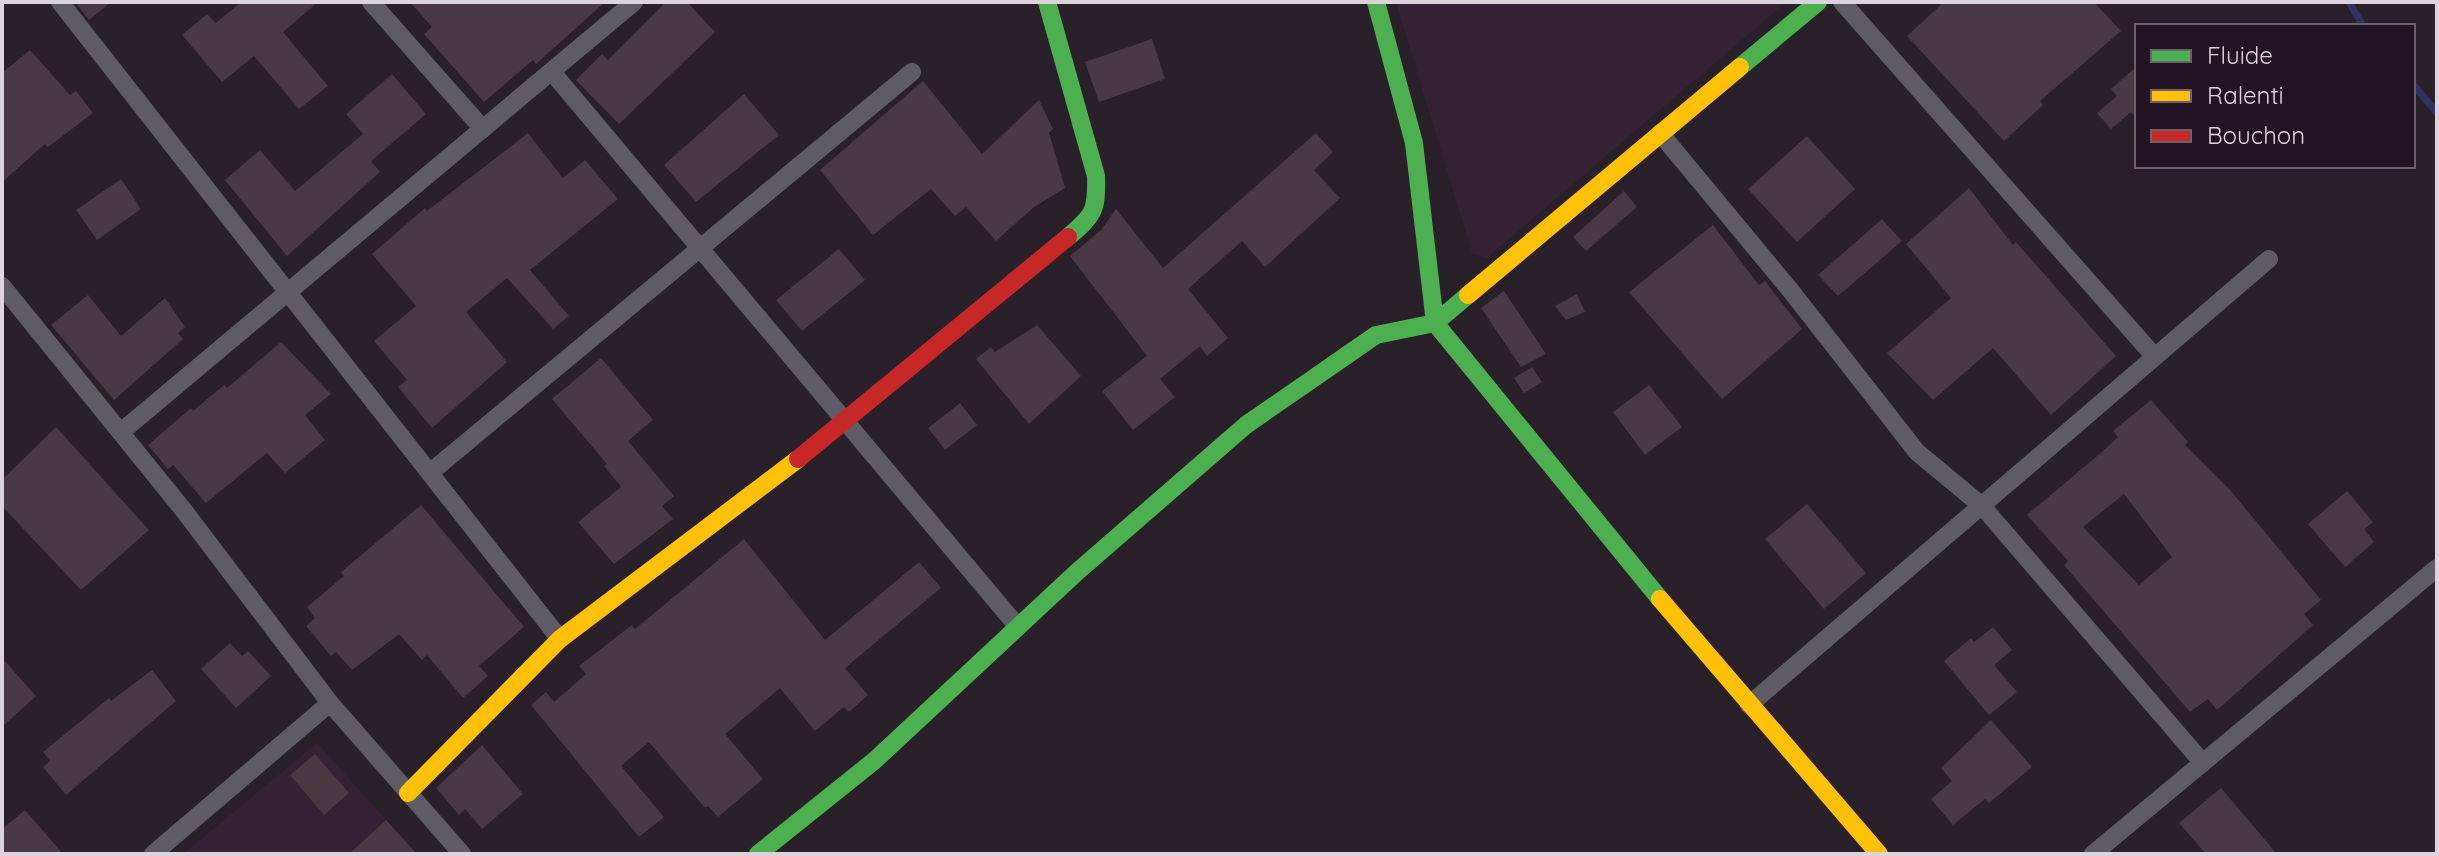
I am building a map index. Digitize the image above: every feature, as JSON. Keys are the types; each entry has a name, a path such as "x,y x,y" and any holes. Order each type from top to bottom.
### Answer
{"street":[{"path":"60,2 432,471 560,639"},
{"path":"371,2 483,129"},
{"path":"121,432 634,2"},
{"path":"408,793 560,639 847,422 1091,218 1097,204 1096,176 1047,2"},
{"path":"1376,2 1395,63 1416,161 1427,276 1435,323 1749,705 1879,854"},
{"path":"758,854 874,761 1018,627 1246,425 1376,335 1435,323 1818,2"},
{"path":"1842,2 2155,357"},
{"path":"552,72 1018,627"},
{"path":"432,471 912,72"},
{"path":"1660,133 1791,291 1917,452 1982,506 2203,763"},
{"path":"1749,705 2269,259"},
{"path":"2,286 121,432 330,703 462,854"},
{"path":"2093,854 2437,568"},
{"path":"153,854 330,703"}],"shaded area":[{"path":"1396,2 1786,2 1487,258 1472,253"},
{"path":"317,743 417,854 183,854"}],"building":[{"path":"75,2 111,2 89,20"},
{"path":"241,2 318,2 283,32 328,86 299,109 254,56 222,82 182,35 207,14 216,23"},
{"path":"410,2 605,2 536,64 533,60 484,102 424,34 432,27"},
{"path":"666,2 687,2 715,32 619,124 576,80 602,54 608,60"},
{"path":"1944,2 2094,2 2121,31 2040,101 2043,105 2004,141 1907,36"},
{"path":"1152,39 1165,79 1099,102 1085,62"},
{"path":"30,50 70,95 76,91 93,113 48,147 45,144 2,182 2,73"},
{"path":"2135,68 2135,117 2131,112 2111,129 2097,113 2117,96 2111,89"},
{"path":"392,74 426,114 371,161 380,172 287,256 225,180 260,150 295,191 363,134 346,114"},
{"path":"923,81 982,154 1039,100 1053,129 1049,133 1065,188 1034,207 996,241 966,207 955,216 931,189 873,235 820,170"},
{"path":"744,94 779,135 696,202 664,165"},
{"path":"528,133 563,178 585,160 618,199 530,270 569,316 553,329 507,278 466,312 507,362 432,428 398,387 407,380 374,341 416,306 372,254 425,208 427,211"},
{"path":"1316,133 1333,152 1314,170 1340,198 1265,267 1242,241 1188,289 1228,338 1207,356 1200,346 1160,379 1175,397 1133,430 1102,391 1147,356 1070,256 1101,230 1116,209 1163,268"},
{"path":"1807,136 1855,189 1797,242 1748,189"},
{"path":"121,179 141,209 97,240 76,210"},
{"path":"1969,188 2013,245 2016,242 2116,356 2051,415 1993,348 1933,400 1887,353 1951,298 1906,244"},
{"path":"1624,191 1637,207 1586,251 1573,237"},
{"path":"1882,219 1902,241 1838,296 1818,275"},
{"path":"1713,225 1759,285 1765,281 1802,329 1722,399 1629,292"},
{"path":"839,249 865,280 802,331 776,300"},
{"path":"1504,291 1546,354 1521,367 1481,308"},
{"path":"1577,294 1585,312 1566,320 1555,306"},
{"path":"88,295 121,336 165,298 185,327 178,333 183,339 114,400 51,325"},
{"path":"1037,325 1081,376 1029,424 976,359 991,347 995,352"},
{"path":"281,342 331,394 305,415 325,440 285,473 267,453 206,503 173,465 168,469 148,445 191,408 193,411 224,385 227,388"},
{"path":"601,358 653,420 628,441 674,496 662,506 673,519 614,564 578,522 621,487 604,466 607,464 552,399"},
{"path":"1532,367 1542,382 1524,393 1514,378"},
{"path":"1649,385 1682,427 1645,455 1613,412"},
{"path":"2151,400 2188,442 2185,445 2231,491 2321,600 2304,614 2313,625 2217,710 2208,699 2190,712 2064,565 2068,561 2027,515 2118,437 2113,431","holes":["2124,494 2172,557 2139,585 2083,527"]},
{"path":"960,403 977,425 945,450 928,428"},
{"path":"56,427 149,530 81,590 2,506 2,480"},
{"path":"2347,491 2373,522 2364,529 2374,542 2345,567 2308,524"},
{"path":"1807,504 1866,573 1824,609 1765,539"},
{"path":"421,505 524,627 479,666 488,676 463,698 427,655 422,660 399,634 352,670 336,652 331,656 306,626 315,618 307,607 344,576 341,572"},
{"path":"744,539 825,640 919,562 941,588 845,668 868,695 849,712 844,707 815,731 780,688 725,734 763,779 718,817 708,806 705,808 649,742 621,766 664,817 639,837 531,705 546,692 554,702 586,674 579,666 632,625 635,629"},
{"path":"1993,627 2012,650 1994,665 2017,692 1989,715 1944,661 1971,638 1974,642"},
{"path":"230,643 242,656 248,651 271,676 236,708 201,669"},
{"path":"2,658 36,696 2,727"},
{"path":"152,670 176,701 66,795 43,767 50,761 43,752 109,698 111,701"},
{"path":"1991,720 2032,767 1989,803 1985,799 1953,825 1931,799 1952,781 1941,768"},
{"path":"482,745 523,794 482,829 465,809 459,815 436,788"},
{"path":"315,754 349,793 324,815 290,775"},
{"path":"2221,788 2277,854 2206,854 2179,823"},
{"path":"25,810 63,854 2,854 2,829"},
{"path":"386,820 417,854 349,854 372,833"}],"waterway":[{"path":"2349,2 2362,24"},
{"path":"2415,86 2437,113"}],"traffic: fast":[{"path":"1047,2 1096,176 1092,211 1068,237"},
{"path":"1376,2 1414,143 1435,323 1660,599"},
{"path":"1740,67 1818,2"},
{"path":"758,854 874,761 1077,572 1246,425 1376,335 1435,323 1468,295"}],"traffic: slow":[{"path":"1468,295 1740,67"},
{"path":"408,793 560,639 798,459"},
{"path":"1660,599 1879,854"}],"traffic: jam":[{"path":"798,459 1068,237"}]}
